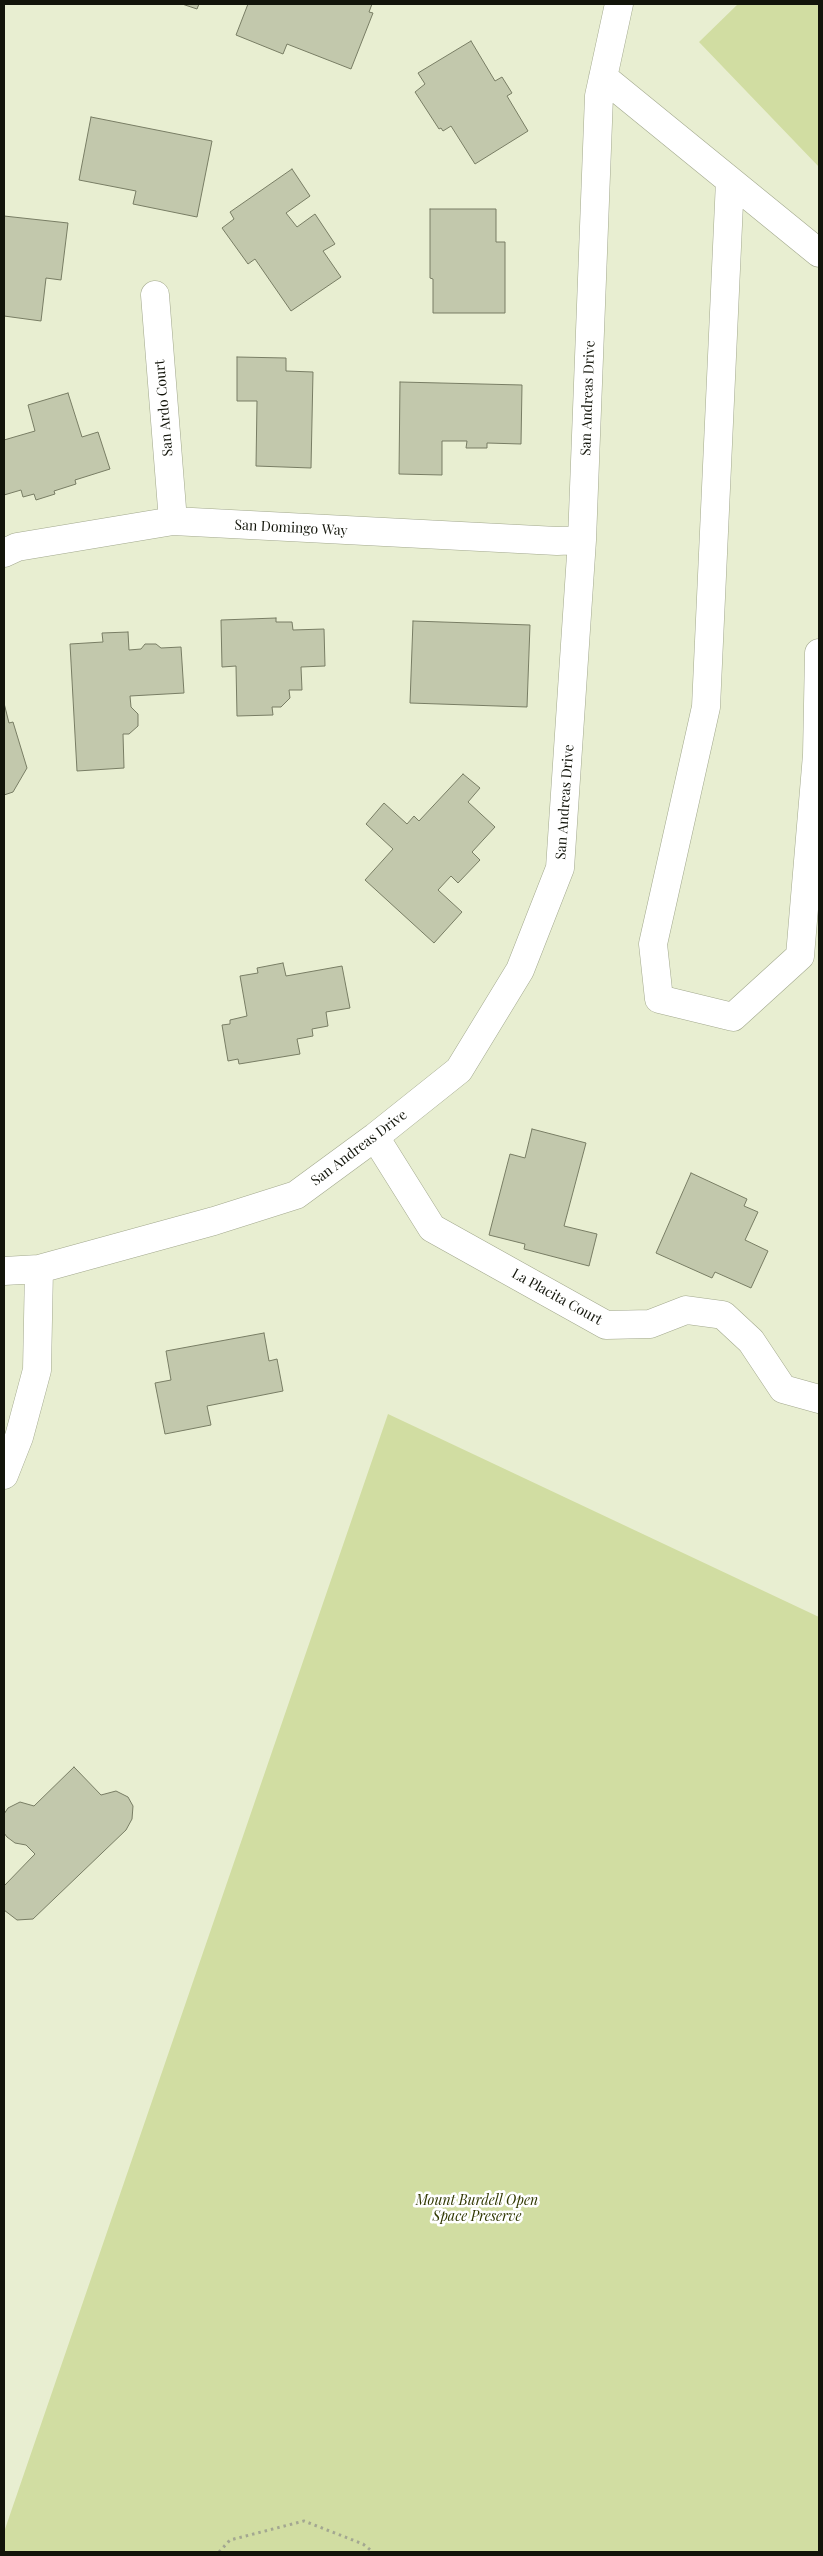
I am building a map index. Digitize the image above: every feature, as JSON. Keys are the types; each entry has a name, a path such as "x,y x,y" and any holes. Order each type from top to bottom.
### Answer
{"street":[{"name":"San Andreas Drive","path":"4,1271 39,1269 214,1221 296,1195 375,1137 459,1070 520,970 560,868 582,540 599,96 619,4"},
{"path":"603,77 819,253"},
{"path":"730,181 706,707 653,944 659,999 733,1017 800,956 817,755 819,653"},
{"name":"San Ardo Court","path":"154,295 174,522"},
{"name":"San Domingo Way","path":"4,553 17,548 174,522 557,541 582,540"},
{"name":"La Placita Court","path":"375,1137 432,1228 606,1325 650,1324 686,1310 723,1315 751,1341 783,1389 819,1399"},
{"path":"4,1475 19,1437 37,1370 39,1269"}],"path":[{"path":"219,2552 230,2540 304,2521 363,2544 373,2552"}],"green space":[{"path":"738,4 819,4 819,167 699,42"},
{"name":"Mount Burdell Open Space Preserve","path":"388,1414 819,1617 819,2552 4,2552 4,2532"}],"building":[{"path":"182,4 199,4 197,9"},
{"path":"248,4 372,4 369,12 373,13 351,69 287,44 283,54 236,35"},
{"path":"471,41 495,81 502,77 512,93 507,96 528,131 475,164 451,126 443,131 441,128 439,129 415,92 425,84 418,73"},
{"path":"91,117 212,141 197,217 133,204 136,191 79,180"},
{"path":"292,169 310,196 286,213 297,227 315,214 335,244 323,251 341,277 291,311 255,259 248,264 222,228 234,219 230,212"},
{"path":"430,209 496,209 496,242 505,242 505,313 433,313 433,279 430,278"},
{"path":"4,216 68,223 61,280 46,278 41,321 4,316"},
{"path":"237,357 286,358 286,371 313,372 311,468 256,466 257,401 237,401"},
{"path":"400,382 522,385 521,444 487,443 487,448 466,448 467,441 442,441 442,475 399,474"},
{"path":"68,393 82,437 98,432 110,469 75,480 76,484 54,491 55,494 36,500 34,494 23,497 21,490 4,495 4,440 35,431 28,405"},
{"path":"276,618 276,622 292,622 293,630 324,629 325,666 301,667 302,690 289,690 290,698 281,707 272,707 273,715 237,716 236,666 222,667 221,620"},
{"path":"413,621 530,625 527,707 410,703"},
{"path":"128,632 129,650 141,649 145,644 156,644 161,648 181,647 184,693 130,696 131,707 138,714 138,726 129,734 123,734 124,768 77,771 70,644 103,642 102,633"},
{"path":"4,703 9,723 13,722 27,768 13,792 4,795"},
{"path":"463,774 480,788 468,802 495,827 472,852 480,860 458,883 451,876 438,890 462,912 434,943 365,880 393,849 366,824 384,803 407,824 414,816 419,821"},
{"path":"283,963 286,976 342,966 350,1008 326,1012 328,1026 312,1029 313,1036 297,1039 300,1054 239,1064 238,1059 228,1061 222,1025 230,1024 230,1020 247,1016 240,976 258,973 257,968"},
{"path":"532,1129 586,1143 564,1226 597,1234 589,1266 524,1249 525,1244 489,1235 510,1154 525,1158"},
{"path":"691,1173 747,1199 744,1206 758,1212 745,1240 768,1251 751,1288 715,1272 712,1278 656,1253"},
{"path":"264,1333 269,1361 277,1359 283,1391 207,1406 211,1425 165,1434 155,1383 171,1380 166,1351"},
{"path":"74,1767 101,1795 116,1791 128,1797 133,1806 132,1819 126,1830 33,1919 17,1920 4,1910 4,1886 35,1854 26,1845 15,1843 7,1837 4,1833 4,1814 8,1808 20,1802 34,1806"}]}
